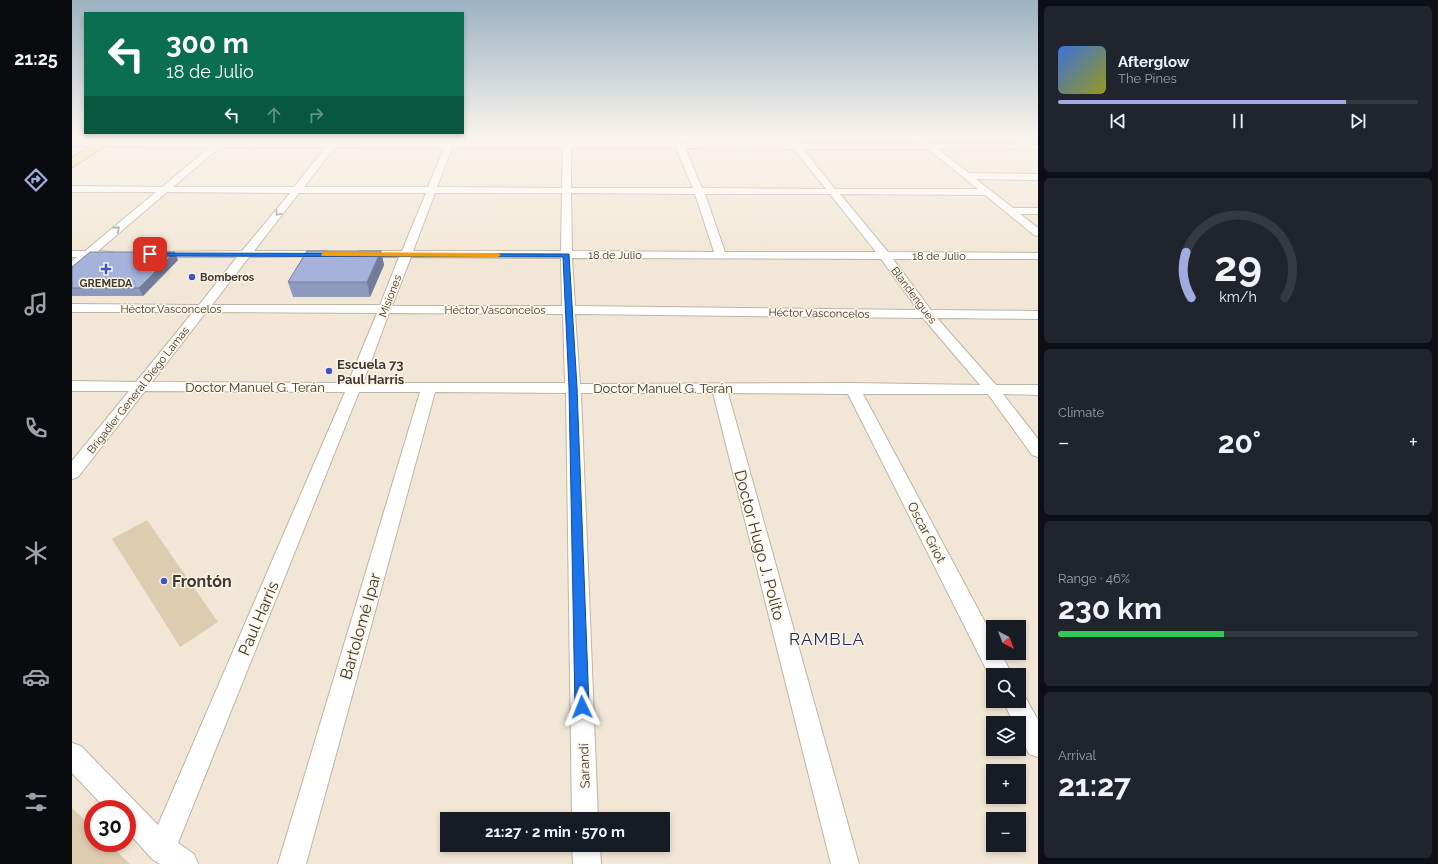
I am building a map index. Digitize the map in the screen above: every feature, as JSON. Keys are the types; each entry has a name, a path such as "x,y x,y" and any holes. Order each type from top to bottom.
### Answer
{"street":[{"path":"72,267 177,178"},
{"name":"Brigadier General Diego Lamas","path":"72,473 305,178"},
{"name":"Misiones","path":"354,387 436,178"},
{"name":"Sarandí","path":"568,178 566,255 573,388 585,812"},
{"path":"693,178 722,255"},
{"name":"Blandengues","path":"821,178 884,256 928,315 992,390 1038,450"},
{"path":"969,178 1038,233"},
{"path":"72,189 986,192"},
{"path":"1011,211 1038,211"},
{"path":"72,254 119,254"},
{"path":"142,254 337,254"},
{"name":"18 de Julio","path":"352,254 1038,256"},
{"name":"Héctor Vasconcelos","path":"72,308 568,310 1038,315"},
{"name":"Doctor Manuel G. Terán","path":"72,386 852,388 1038,390"},
{"name":"Paul Harris","path":"162,849 354,387"},
{"name":"Bartolomé Ipar","path":"292,864 429,387"},
{"name":"Doctor Hugo J. Polito","path":"719,388 845,864"},
{"name":"Oscar Griot","path":"852,388 998,668"},
{"path":"1019,708 1038,745"},
{"path":"72,755 115,800"},
{"path":"136,822 162,849 184,864"},
{"path":"586,852 587,864"}],"shaded area":[{"name":"Frontón","path":"147,520 218,622 180,647 112,539"},
{"path":"72,808 84,819 84,852 117,852 130,864 72,864"}],"building":[{"path":"307,251 381,251 367,282 288,282"},
{"path":"90,252 175,252 139,288 72,288 72,267"}],"slow traffic":[{"path":"324,254 498,255"}],"place":[{"name":"GREMEDA","path":"106,269"},
{"name":"Bomberos","path":"192,277"},
{"name":"Escuela 73 Paul Harris","path":"329,371"},
{"name":"Frontón","path":"164,581"}],"district":[{"name":"RAMBLA","path":"827,639"}],"route":[{"path":"150,254 566,255 573,388 582,707"}]}
